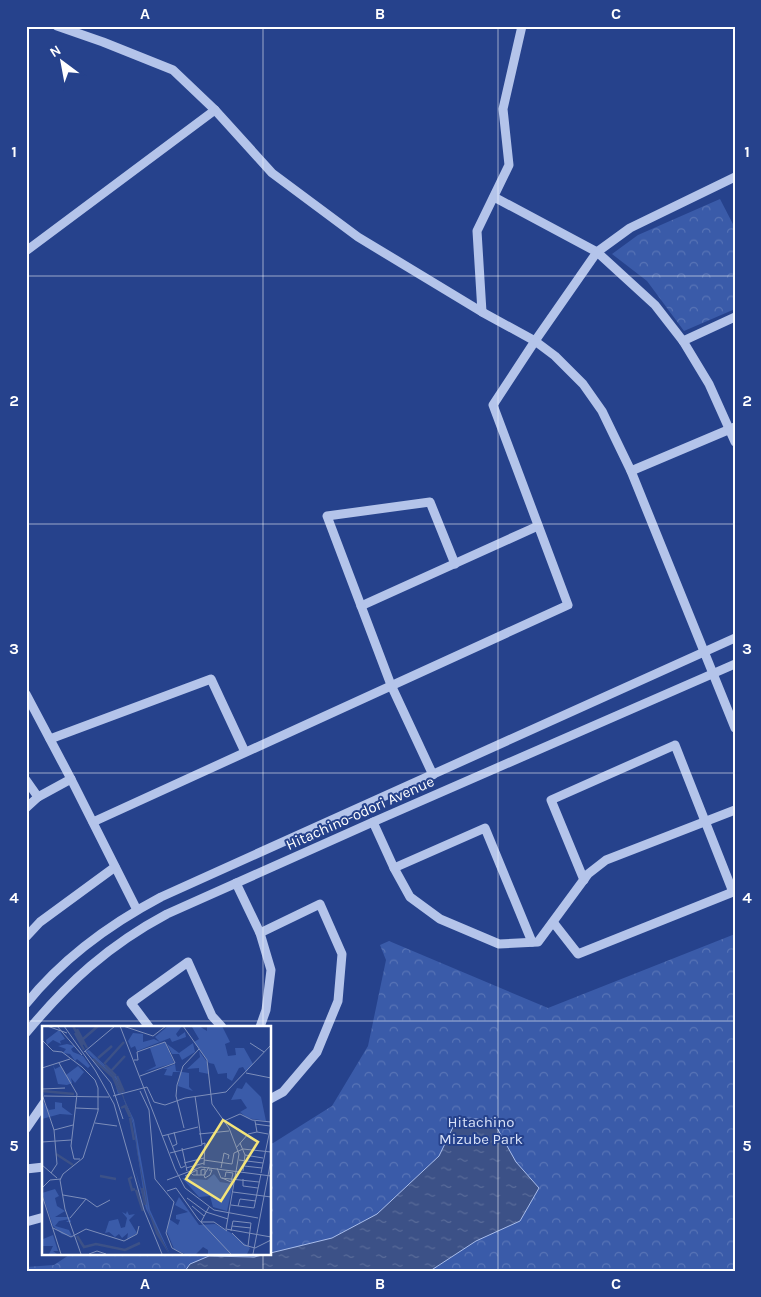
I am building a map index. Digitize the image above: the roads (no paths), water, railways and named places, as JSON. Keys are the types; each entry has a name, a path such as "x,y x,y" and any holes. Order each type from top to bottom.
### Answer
{"street":[{"path":"57,26 173,70 215,110 272,173 358,237 482,312 535,341 555,356 583,384 602,411 631,471 735,728"},
{"path":"482,312 477,230 509,165 503,109 522,26"},
{"path":"26,251 215,110"},
{"path":"93,822 568,605 493,405 597,252 630,228 735,177"},
{"path":"494,197 597,252 655,305 684,341 732,428 735,442"},
{"path":"684,341 735,317"},
{"path":"631,471 732,428"},
{"path":"433,775 392,686 327,516 430,502 455,564"},
{"path":"361,606 538,526"},
{"name":"Hitachino-odori Avenue","path":"26,1004 51,977 92,940 137,910 185,885 735,638"},
{"name":"Hitachino-odori Avenue","path":"26,1033 86,968 144,926 373,822 735,664"},
{"path":"50,739 211,679 245,752"},
{"path":"26,694 72,778 137,910"},
{"path":"553,922 578,954 733,892 676,745 551,800 584,880"},
{"path":"26,808 38,797 72,778"},
{"path":"26,780 38,797"},
{"path":"373,822 394,868 410,896 440,920 499,944 538,942 588,874 606,860 735,810"},
{"path":"394,868 485,828 532,942"},
{"path":"26,937 40,922 115,867"},
{"path":"236,883 260,934 271,970 266,1010 260,1026"},
{"path":"260,934 320,904 342,954 338,1001 317,1052 283,1092 271,1098"},
{"path":"148,1026 131,1003 188,962 212,1016 221,1026"},
{"path":"26,1129 42,1106"},
{"path":"26,1169 42,1167"},
{"path":"26,1222 42,1218"}],"water":[{"path":"457,1119 492,1119 516,1162 539,1188 520,1221 476,1241 430,1271 185,1271 190,1264 209,1256 254,1257 332,1238 377,1214 439,1156"}],"park label":[{"name":"Hitachino Mizube Park","path":"481,1130"}]}
